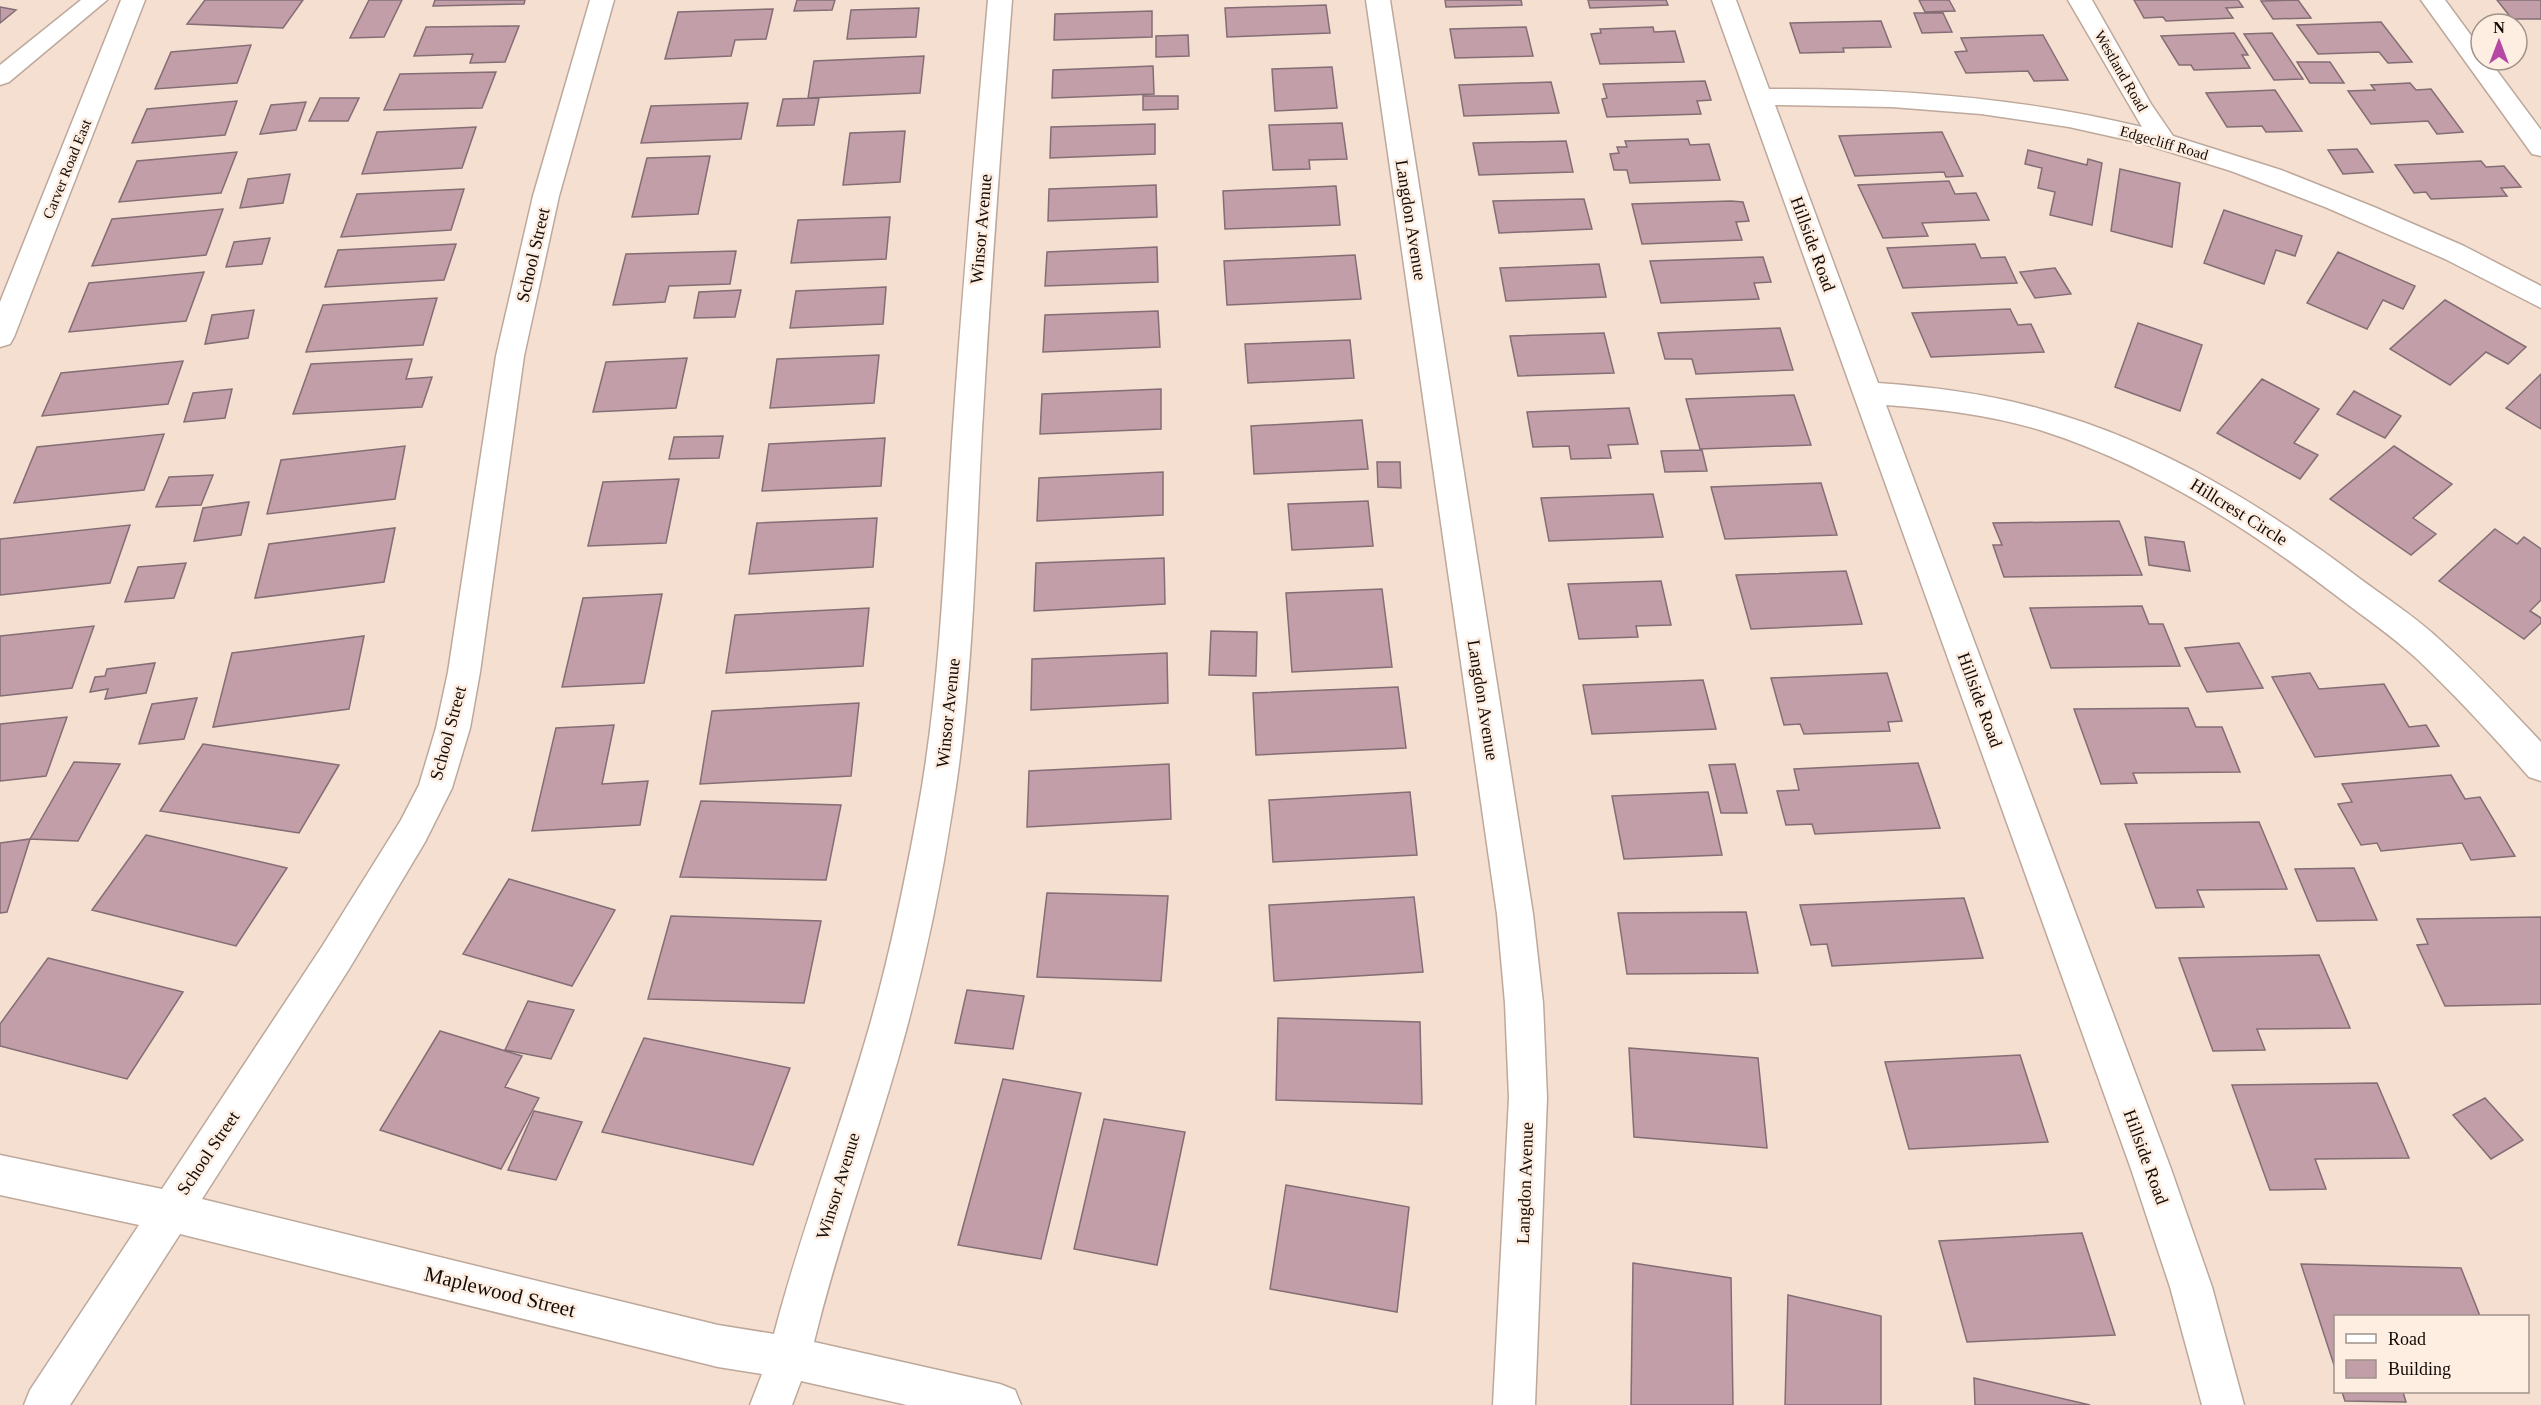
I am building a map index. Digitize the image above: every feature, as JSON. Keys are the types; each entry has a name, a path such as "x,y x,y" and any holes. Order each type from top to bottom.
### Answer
{"street":[{"path":"0,77 96,0"},
{"name":"Carver Road East","path":"0,337 133,0"},
{"name":"School Street","path":"45,1405 336,957 425,808 442,766 453,728 464,672 510,356 546,196 602,0"},
{"name":"Winsor Avenue","path":"771,1405 789,1357 812,1271 888,1028 916,912 935,813 947,734 954,652 976,288 1000,0"},
{"name":"Langdon Avenue","path":"1378,0 1519,947 1528,1098 1521,1302 1514,1405"},
{"name":"Hillside Road","path":"1725,0 2151,1169 2191,1287 2223,1405"},
{"name":"Westland Road","path":"2080,0 2140,106 2164,141"},
{"path":"2433,0 2541,148"},
{"name":"Edgecliff Road","path":"1760,97 1830,96 1950,102 2101,125 2164,141 2278,178 2356,210 2481,266 2541,298"},
{"path":"0,266 29,264"},
{"name":"Hillcrest Circle","path":"1868,393 1923,397 1995,408 2051,424 2132,453 2193,482 2262,523 2425,646 2493,712 2541,766"},
{"name":"Maplewood Street","path":"0,1175 169,1211 706,1343 789,1357 1000,1405"}],"building":[{"path":"205,0 303,0 283,28 187,24"},
{"path":"369,0 402,0 384,37 350,38"},
{"path":"435,0 525,0 524,4 433,6"},
{"path":"797,0 835,0 832,10 794,11"},
{"path":"1445,0 1521,0 1522,5 1446,7"},
{"path":"1588,0 1666,0 1668,5 1590,8"},
{"path":"1919,0 1949,0 1955,11 1925,12"},
{"path":"2134,0 2238,0 2243,7 2226,8 2233,18 2166,21 2163,17 2144,18"},
{"path":"2298,0 2311,18 2273,19 2261,1"},
{"path":"2497,0 2541,0 2541,19 2529,19 2529,12 2506,12"},
{"path":"1326,5 1330,33 1227,37 1225,8"},
{"path":"0,7 16,10 0,23"},
{"path":"919,8 916,37 847,39 851,10"},
{"path":"773,9 766,39 735,40 731,56 665,59 678,12"},
{"path":"1152,11 1152,37 1054,40 1055,14"},
{"path":"1914,13 1943,13 1952,32 1922,33"},
{"path":"1881,21 1891,47 1843,48 1844,52 1800,53 1790,23"},
{"path":"2381,22 2412,62 2388,63 2379,52 2318,54 2297,25"},
{"path":"519,26 505,62 470,63 473,54 414,56 426,27"},
{"path":"1526,27 1533,56 1455,58 1450,29"},
{"path":"1653,27 1654,32 1675,31 1684,62 1600,64 1591,34 1601,33 1600,29"},
{"path":"2234,33 2248,55 2242,55 2250,68 2194,70 2191,65 2179,65 2161,36"},
{"path":"2272,33 2303,79 2274,80 2244,34"},
{"path":"1188,35 1189,56 1156,57 1156,36"},
{"path":"2043,35 2068,80 2034,81 2028,71 1966,73 1955,52 1967,51 1961,38"},
{"path":"251,45 237,83 155,89 171,52"},
{"path":"924,56 920,93 808,98 814,61"},
{"path":"2297,62 2330,62 2344,83 2310,83"},
{"path":"1153,66 1154,94 1052,98 1053,70"},
{"path":"1332,67 1337,108 1275,111 1272,69"},
{"path":"496,72 482,108 384,110 400,74"},
{"path":"1705,81 1711,100 1697,101 1701,114 1607,117 1602,99 1607,98 1603,84"},
{"path":"1551,82 1559,113 1464,116 1459,85"},
{"path":"2410,83 2416,90 2431,89 2463,132 2437,134 2428,121 2371,124 2348,91 2375,90 2371,85"},
{"path":"2275,90 2302,131 2266,132 2262,126 2227,127 2206,93"},
{"path":"1143,96 1178,96 1178,109 1143,110"},
{"path":"320,98 359,98 348,121 309,121"},
{"path":"819,98 814,125 777,126 783,99"},
{"path":"237,101 225,135 132,143 147,109"},
{"path":"306,102 296,130 260,134 271,105"},
{"path":"748,103 741,139 641,143 651,106"},
{"path":"1342,123 1347,159 1309,160 1310,169 1273,170 1269,125"},
{"path":"1155,124 1155,154 1050,158 1051,127"},
{"path":"476,127 462,168 362,174 377,132"},
{"path":"905,131 900,182 843,185 850,133"},
{"path":"1942,132 1963,176 1946,177 1944,172 1855,176 1839,136"},
{"path":"1688,139 1690,145 1709,144 1720,180 1630,183 1627,170 1614,170 1610,154 1619,153 1617,147 1627,147 1625,141"},
{"path":"1566,141 1573,172 1479,175 1473,143"},
{"path":"2357,149 2373,172 2343,174 2328,150"},
{"path":"2028,150 2087,165 2088,159 2102,163 2092,225 2050,215 2055,192 2038,188 2042,168 2025,164"},
{"path":"237,152 221,193 119,202 137,161"},
{"path":"710,156 698,214 632,217 647,158"},
{"path":"2481,161 2486,167 2504,166 2521,187 2501,188 2507,196 2431,199 2426,192 2414,193 2395,165"},
{"path":"2120,169 2180,183 2172,247 2111,231"},
{"path":"290,174 283,203 240,208 248,179"},
{"path":"1949,181 1955,194 1976,193 1989,220 1922,223 1928,236 1883,238 1858,185"},
{"path":"1156,185 1157,217 1048,221 1049,189"},
{"path":"1336,186 1340,225 1225,229 1223,191"},
{"path":"464,189 451,230 341,237 357,194"},
{"path":"1584,199 1592,229 1499,233 1493,201"},
{"path":"1743,202 1749,221 1736,222 1742,240 1642,244 1632,204"},
{"path":"223,209 206,255 92,266 112,219"},
{"path":"2224,210 2302,236 2295,256 2276,250 2264,284 2204,263"},
{"path":"890,217 886,259 791,263 798,220"},
{"path":"270,238 262,264 226,267 234,242"},
{"path":"456,244 444,280 325,287 338,250"},
{"path":"1975,244 1981,258 2005,257 2017,283 1903,288 1887,248"},
{"path":"1157,247 1158,282 1045,286 1047,252"},
{"path":"736,251 730,284 669,286 665,302 613,305 626,254"},
{"path":"2338,252 2415,286 2403,309 2383,300 2367,329 2307,303"},
{"path":"1355,255 1361,299 1227,305 1224,261"},
{"path":"1763,257 1771,282 1754,283 1759,299 1661,303 1650,261"},
{"path":"1599,264 1606,297 1506,301 1500,268"},
{"path":"2055,268 2071,294 2035,298 2020,272"},
{"path":"204,272 186,321 69,332 89,283"},
{"path":"886,287 883,324 790,328 796,291"},
{"path":"741,290 735,317 694,318 699,292"},
{"path":"437,298 423,345 306,352 323,305"},
{"path":"2445,300 2526,347 2508,364 2486,352 2450,385 2390,349"},
{"path":"2010,309 2018,325 2031,324 2044,352 1931,357 1912,313"},
{"path":"254,310 248,338 205,344 212,315"},
{"path":"1158,311 1160,347 1043,352 1045,315"},
{"path":"2138,323 2202,345 2180,411 2115,387"},
{"path":"1780,328 1793,370 1696,374 1692,359 1665,359 1658,333"},
{"path":"1604,333 1614,373 1518,376 1510,336"},
{"path":"1350,340 1354,378 1248,383 1245,344"},
{"path":"879,355 874,403 770,408 777,359"},
{"path":"687,358 676,408 593,412 606,362"},
{"path":"412,359 406,379 432,377 422,407 293,414 311,364"},
{"path":"183,361 168,404 42,416 61,373"},
{"path":"2541,374 2541,429 2506,408"},
{"path":"2262,379 2319,409 2294,443 2318,455 2300,479 2217,433"},
{"path":"232,389 225,418 184,422 193,393"},
{"path":"1161,389 1161,429 1040,434 1042,394"},
{"path":"2354,391 2401,416 2385,438 2337,414"},
{"path":"1794,395 1811,445 1700,449 1686,399"},
{"path":"1629,408 1638,444 1608,445 1611,458 1571,459 1569,446 1533,447 1527,412"},
{"path":"1362,420 1368,469 1254,474 1251,426"},
{"path":"164,434 144,490 14,503 37,447"},
{"path":"723,436 719,458 669,459 674,437"},
{"path":"885,438 881,486 762,491 769,444"},
{"path":"405,446 395,499 267,514 281,460"},
{"path":"2394,446 2452,484 2413,518 2436,534 2411,555 2330,499"},
{"path":"1702,450 1707,471 1665,472 1661,451"},
{"path":"1377,462 1400,462 1401,488 1378,487"},
{"path":"1163,472 1163,515 1037,521 1039,478"},
{"path":"213,475 201,505 156,507 169,477"},
{"path":"679,479 666,543 588,546 603,482"},
{"path":"1821,483 1837,535 1725,539 1711,487"},
{"path":"1653,494 1663,537 1549,541 1541,498"},
{"path":"1368,501 1373,546 1292,550 1288,504"},
{"path":"249,502 241,535 194,541 203,508"},
{"path":"877,518 873,567 749,574 757,523"},
{"path":"2119,521 2142,575 2004,577 1993,545 2002,545 1993,523"},
{"path":"130,525 110,583 0,595 0,539"},
{"path":"395,528 384,582 255,598 269,544"},
{"path":"2495,529 2517,544 2524,537 2541,549 2541,600 2530,611 2541,618 2541,623 2524,639 2439,581"},
{"path":"2145,537 2184,542 2190,571 2149,565"},
{"path":"1164,558 1165,604 1034,611 1036,563"},
{"path":"186,563 174,598 125,602 138,567"},
{"path":"1846,571 1862,624 1751,629 1736,575"},
{"path":"1661,581 1671,625 1636,626 1638,637 1579,639 1568,584"},
{"path":"1382,589 1392,667 1292,672 1286,593"},
{"path":"662,594 644,683 562,687 583,598"},
{"path":"2142,606 2149,624 2163,624 2180,666 2051,668 2030,608"},
{"path":"869,608 863,666 726,673 735,615"},
{"path":"94,626 72,688 0,696 0,636"},
{"path":"1211,631 1257,632 1256,676 1209,675"},
{"path":"364,636 349,709 213,727 232,653"},
{"path":"2239,643 2263,688 2207,692 2185,648"},
{"path":"1167,653 1168,703 1031,710 1032,659"},
{"path":"155,663 146,693 105,699 108,689 90,692 95,677 105,676 107,669"},
{"path":"1887,673 1902,721 1888,722 1890,731 1804,734 1800,724 1784,725 1771,678"},
{"path":"2310,673 2319,689 2384,684 2409,727 2426,725 2439,746 2315,757 2272,677"},
{"path":"1703,680 1716,729 1592,734 1583,685"},
{"path":"1398,687 1406,748 1256,755 1253,693"},
{"path":"197,698 184,739 139,744 152,704"},
{"path":"859,703 851,776 700,784 712,711"},
{"path":"2188,708 2196,727 2222,727 2240,772 2133,773 2137,783 2101,784 2074,709"},
{"path":"67,717 46,776 0,781 0,724"},
{"path":"614,725 602,784 648,781 640,825 532,831 556,728"},
{"path":"203,744 339,765 299,833 160,811"},
{"path":"74,762 120,764 78,841 30,839"},
{"path":"1918,763 1940,828 1815,834 1812,824 1786,825 1777,791 1799,790 1794,769"},
{"path":"1169,764 1171,819 1027,827 1029,771"},
{"path":"1735,764 1747,813 1721,813 1709,765"},
{"path":"2451,775 2465,799 2480,797 2515,856 2471,860 2462,843 2381,851 2377,843 2361,845 2338,804 2352,802 2342,784"},
{"path":"1410,792 1417,855 1273,862 1269,800"},
{"path":"1708,792 1722,855 1624,859 1612,796"},
{"path":"701,801 841,805 826,880 680,877"},
{"path":"2259,822 2287,889 2197,890 2204,907 2156,908 2125,824"},
{"path":"146,835 287,868 236,946 92,910"},
{"path":"30,839 7,912 0,913 0,843"},
{"path":"2354,868 2377,920 2317,921 2295,869"},
{"path":"509,879 615,910 572,986 463,954"},
{"path":"1047,893 1168,896 1161,981 1037,977"},
{"path":"1414,897 1423,972 1274,981 1269,905"},
{"path":"1964,898 1983,958 1832,966 1827,944 1811,945 1800,905"},
{"path":"1746,912 1758,973 1627,974 1618,913"},
{"path":"671,916 821,921 804,1003 648,999"},
{"path":"2541,917 2541,1004 2445,1006 2417,945 2428,944 2417,919"},
{"path":"2319,955 2350,1028 2257,1029 2265,1050 2213,1051 2179,958"},
{"path":"48,958 183,992 127,1079 0,1046 0,1024"},
{"path":"967,990 1024,996 1013,1049 955,1043"},
{"path":"528,1001 574,1010 551,1059 505,1050"},
{"path":"1278,1018 1420,1022 1422,1104 1276,1100"},
{"path":"440,1031 522,1056 505,1087 539,1098 501,1169 380,1130"},
{"path":"644,1038 790,1068 753,1165 602,1132"},
{"path":"1629,1048 1758,1058 1767,1148 1634,1137"},
{"path":"2020,1055 2048,1142 1909,1149 1885,1062"},
{"path":"1003,1079 1081,1093 1041,1259 958,1245"},
{"path":"2377,1083 2409,1158 2315,1159 2326,1189 2270,1190 2232,1085"},
{"path":"2485,1098 2523,1140 2491,1159 2453,1115"},
{"path":"534,1111 582,1122 556,1180 508,1170"},
{"path":"1104,1119 1185,1132 1157,1265 1074,1249"},
{"path":"1286,1185 1409,1207 1397,1312 1270,1289"},
{"path":"2082,1233 2115,1335 1967,1342 1939,1241"},
{"path":"1633,1263 1731,1278 1733,1405 1631,1405"},
{"path":"2301,1264 2461,1268 2480,1315 2334,1315 2334,1365"},
{"path":"1788,1295 1881,1316 1881,1405 1785,1405"},
{"path":"1974,1378 2090,1405 1975,1405"},
{"path":"2342,1393 2403,1393 2406,1402 2345,1401"}]}
